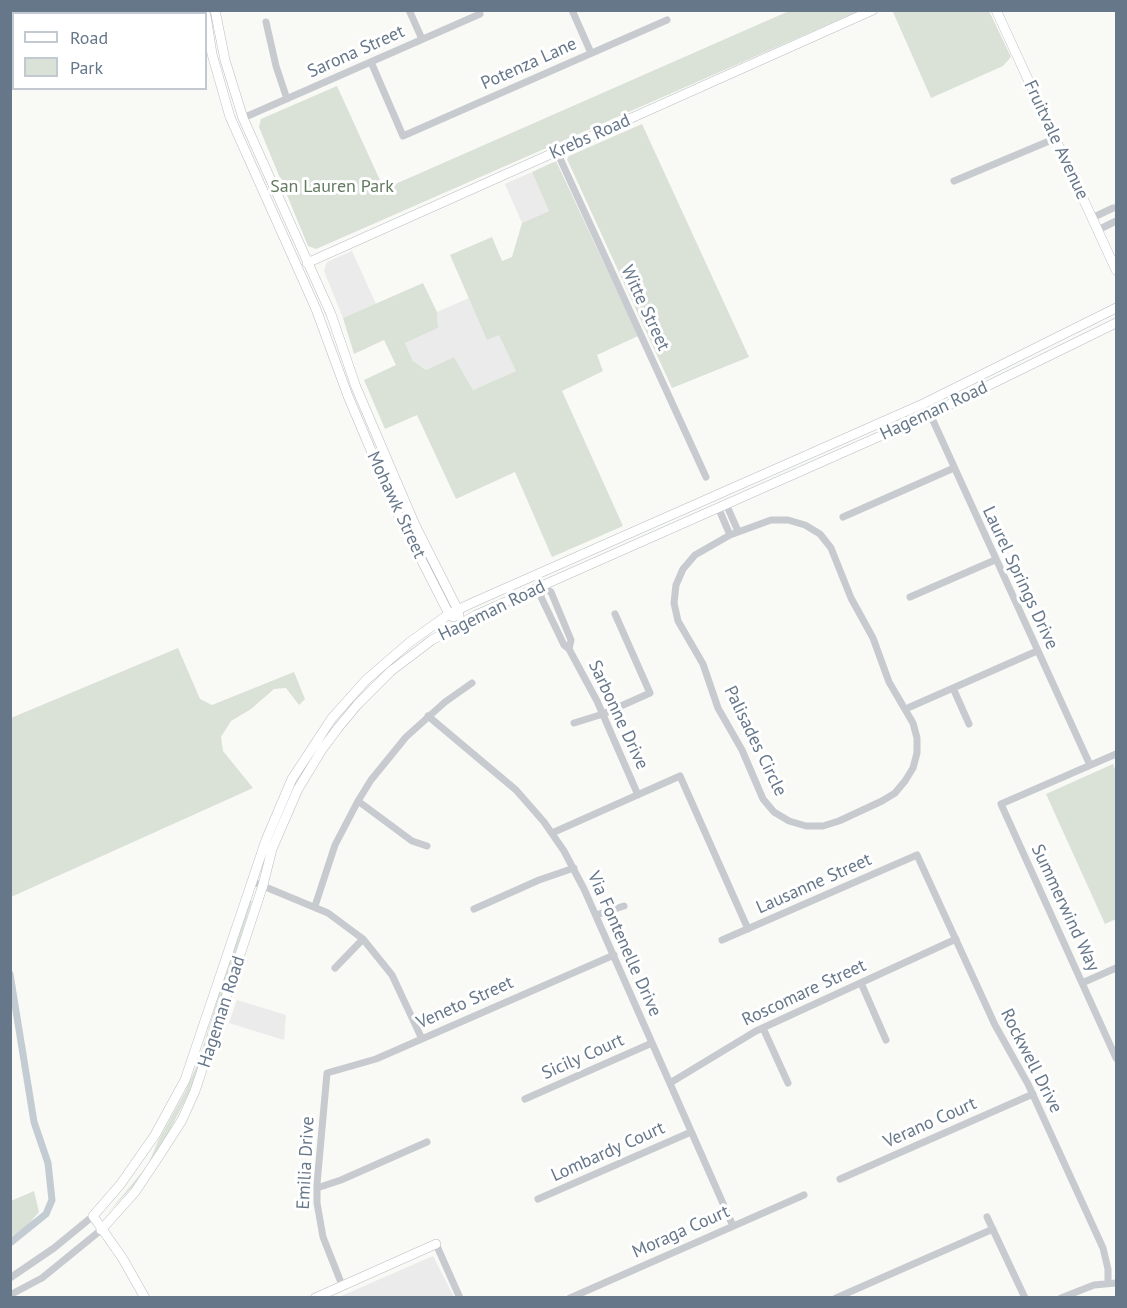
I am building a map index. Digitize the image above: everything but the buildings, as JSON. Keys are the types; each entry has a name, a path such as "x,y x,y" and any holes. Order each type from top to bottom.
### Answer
{"main road":[{"path":"215,10 225,60 243,118 307,263"},
{"name":"Krebs Road","path":"307,263 557,152 851,15 873,10"},
{"name":"Fruitvale Avenue","path":"996,10 1116,270"},
{"name":"Mohawk Street","path":"207,25 230,117 316,309 348,396 398,514 454,612"},
{"path":"211,48 221,69 233,109 238,116 243,118"},
{"path":"260,184 274,204 298,255 307,263"},
{"name":"Mohawk Street","path":"307,263 331,314 356,387 459,623"},
{"name":"Hageman Road","path":"93,1216 120,1185 155,1135 185,1080 251,881 282,799 303,760 332,718 350,696 387,660 454,612 493,593 925,403 1116,308"},
{"name":"Hageman Road","path":"101,1230 135,1192 182,1120 195,1091 273,849 288,810 324,748 357,705 384,678 414,653 459,623 930,414 1116,323"},
{"path":"998,380 1003,374 1034,360 1051,340"},
{"path":"722,506 727,497 766,479 773,470"},
{"path":"542,586 544,578 582,561 599,548"},
{"path":"93,1216 123,1259 145,1298"},
{"path":"315,1298 436,1244"}],"street":[{"path":"409,10 422,39"},
{"path":"572,10 591,53"},
{"name":"Sarona Street","path":"243,118 480,14"},
{"name":"Potenza Lane","path":"371,62 403,136 668,20"},
{"path":"266,22 276,66 287,99"},
{"path":"954,181 1054,139"},
{"name":"Witte Street","path":"557,152 706,477"},
{"path":"1092,218 1116,208"},
{"path":"1098,230 1116,221"},
{"name":"Laurel Springs Drive","path":"925,403 1090,765"},
{"path":"843,517 954,468"},
{"path":"722,506 734,521 738,531"},
{"path":"722,506 725,524 730,535"},
{"name":"Palisades Circle","path":"771,520 788,520 805,525 820,534 831,548 851,598 873,638 889,682 913,723 917,753 913,768 905,782 895,793 882,801 839,821 823,826 806,826 789,821 774,812 763,799 742,750 718,708 703,664 678,621 674,603 676,585 683,569 694,555 738,531 771,520"},
{"path":"725,524 734,521"},
{"path":"910,597 995,560"},
{"name":"Sarbonne Drive","path":"542,586 551,592 571,640 569,649 603,714 638,795"},
{"path":"574,723 603,714 650,693 615,614"},
{"path":"910,707 1037,651"},
{"path":"315,906 335,845 358,801 393,751 428,716 472,683"},
{"path":"953,688 969,724"},
{"name":"Via Fontenelle Drive","path":"428,716 516,790 552,832 574,868 733,1226"},
{"path":"1090,765 1116,754"},
{"name":"Summerwind Way","path":"1090,765 1001,804 1116,1058"},
{"path":"552,832 681,776 748,929"},
{"path":"358,801 412,842 428,846"},
{"name":"Lausanne Street","path":"722,940 917,855"},
{"name":"Rockwell Drive","path":"917,855 995,1025 1033,1094 1103,1248 1112,1283"},
{"path":"474,909 539,880 574,868"},
{"path":"251,881 315,906 341,921 363,939 392,975 422,1039"},
{"path":"596,915 624,906"},
{"path":"335,968 363,939"},
{"name":"Roscomare Street","path":"670,1083 743,1037 956,939"},
{"name":"Veneto Street","path":"327,1073 359,1065 614,955"},
{"path":"1082,983 1116,968"},
{"path":"861,983 886,1040"},
{"path":"763,1028 788,1083"},
{"name":"Sicily Court","path":"525,1099 652,1043"},
{"name":"Emilia Drive","path":"327,1073 317,1188 319,1220 323,1237 342,1286"},
{"name":"Verano Court","path":"840,1179 1033,1094"},
{"name":"Lombardy Court","path":"538,1199 691,1132"},
{"path":"317,1188 341,1180 426,1142"},
{"name":"Moraga Court","path":"570,1298 804,1195"},
{"name":"Hageman Road","path":"10,1278 54,1248 93,1216"},
{"path":"987,1217 1025,1298"},
{"path":"839,1297 993,1228"},
{"name":"Hageman Road","path":"10,1294 42,1278 101,1230"},
{"path":"436,1244 460,1298"},
{"path":"1061,1298 1083,1288 1112,1283"}],"shaded area":[{"path":"532,172 549,211 522,223 505,184"},
{"path":"352,251 376,304 343,318 324,271 327,262"},
{"path":"469,298 487,339 499,334 516,371 473,390 454,357 426,370 413,361 405,343 438,328 437,312"},
{"path":"237,1000 286,1015 284,1040 229,1023"},
{"path":"433,1256 454,1297 339,1297"}],"green space":[{"path":"897,10 989,11 1011,57 1003,66 931,98 893,12"},
{"name":"San Lauren Park","path":"789,11 859,11 316,249 308,246 259,127 261,119 337,86 384,189"},
{"path":"642,124 749,357 672,388 567,159 569,156"},
{"path":"556,161 638,336 597,355 603,371 562,391 623,526 552,557 515,472 456,499 417,415 385,429 364,380 396,365 384,340 354,354 343,318 423,283 437,312 438,328 405,343 413,361 426,370 454,357 473,390 516,371 499,335 487,340 450,255 492,237 502,261 512,257 522,223 549,211 532,172"},
{"path":"178,648 200,699 212,705 294,672 305,699 299,705 286,688 274,689 251,709 231,721 221,737 223,751 253,788 11,897 11,718"},
{"path":"1113,764 1116,772 1116,919 1105,924 1046,794"},
{"path":"250,900 252,901 203,1057 188,1095 160,1149 134,1185 108,1213 148,1165 158,1141 185,1092 198,1063 245,909"},
{"path":"34,1191 39,1212 26,1227 11,1237 11,1201"}],"waterway":[{"path":"129,12 133,10"},
{"path":"10,974 34,1122 48,1163 52,1200 46,1214 10,1243"}]}
